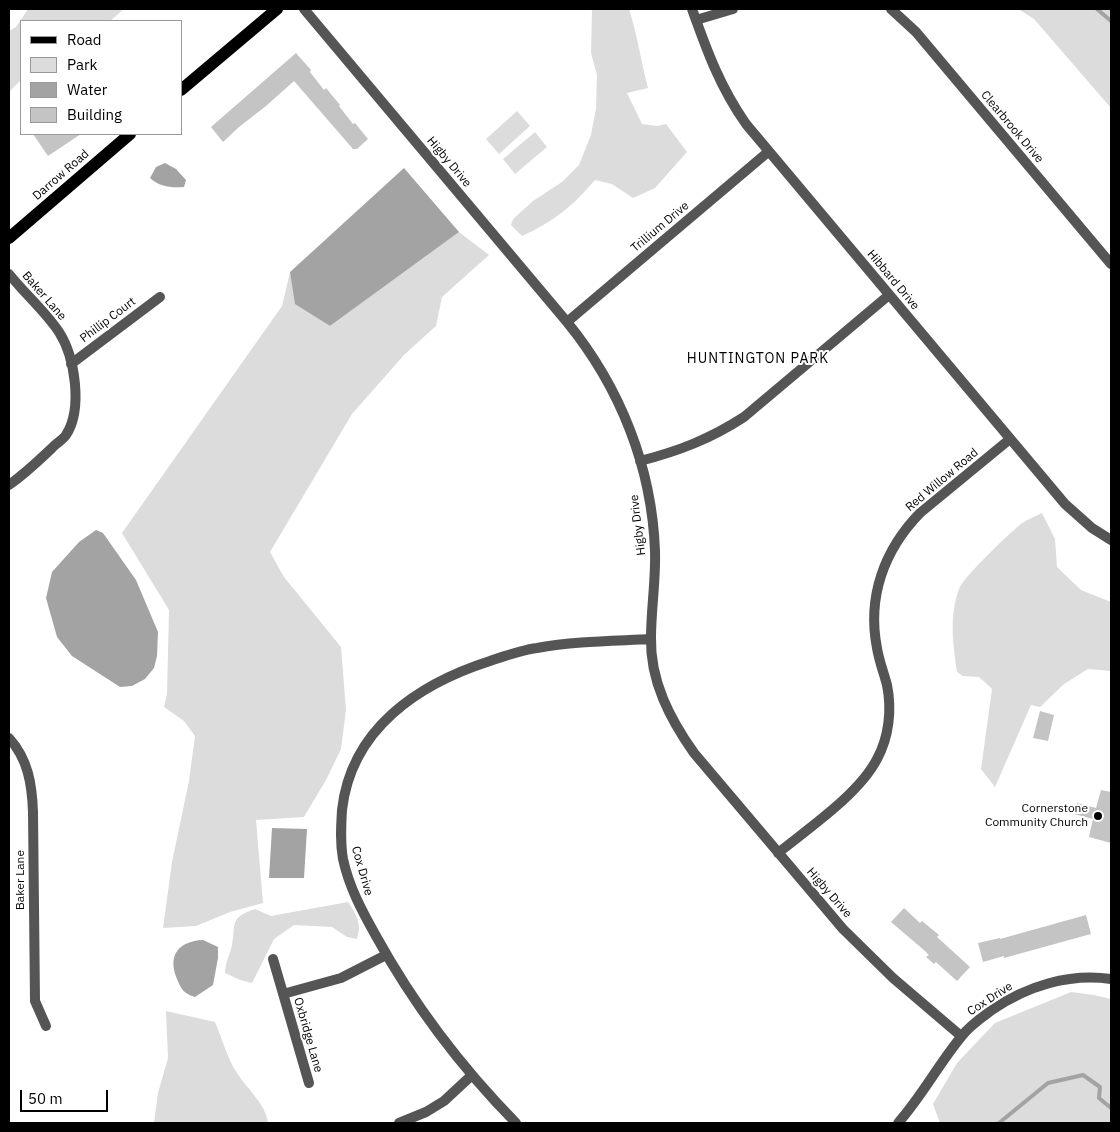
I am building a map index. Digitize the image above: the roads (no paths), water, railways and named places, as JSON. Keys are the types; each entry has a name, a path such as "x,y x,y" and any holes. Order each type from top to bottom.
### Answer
{"main road":[{"path":"182,89 278,9"},
{"name":"Darrow Road","path":"9,238 129,135"}],"street":[{"name":"Higby Drive","path":"304,9 584,342 609,384 624,415 640,461 651,509 655,551 651,639 653,663 665,706 677,730 694,753 826,910 893,978 961,1036"},
{"name":"Hibbard Drive","path":"692,9 708,54 726,93 746,124 768,152 1074,513 1092,528 1111,540"},
{"path":"696,20 733,9"},
{"name":"Clearbrook Drive","path":"891,9 916,32 1111,264"},
{"name":"Trillium Drive","path":"567,322 768,152"},
{"name":"Baker Lane","path":"9,274 60,333 68,350 75,379 76,393 72,423 66,436 32,468 9,485"},
{"path":"640,461 689,447 724,430 744,417 889,295"},
{"name":"Phillip Court","path":"71,364 160,297"},
{"name":"Red Willow Road","path":"778,853 849,794 865,778 878,759 884,744 888,729 889,700 877,649 873,618 877,587 892,548 902,533 920,513 1010,439"},
{"name":"Cox Drive","path":"516,1123 472,1076 426,1016 386,955 360,906 350,882 342,849 340,826 349,777 358,757 375,731 386,719 412,697 439,681 478,664 536,648 569,643 651,639"},
{"name":"Baker Lane","path":"9,738 17,747 31,781 33,812 34,1001 46,1026"},
{"name":"Oxbridge Lane","path":"283,994 341,978 386,955"},
{"name":"Oxbridge Lane","path":"273,959 309,1084"},
{"name":"Cox Drive","path":"898,1123 916,1102 961,1036 979,1019 1001,1004 1026,990 1062,980 1111,979"},
{"path":"399,1123 426,1112 444,1101 472,1076"}],"water":[{"path":"165,163 176,169 186,180 184,187 166,186 150,178 156,167"},
{"path":"404,168 459,232 330,326 295,304 290,272"},
{"path":"96,530 103,533 136,580 158,632 157,656 154,668 145,679 132,686 120,687 72,656 57,637 46,598 52,572 79,542"},
{"path":"272,828 307,829 304,878 269,878"},
{"path":"203,940 218,947 218,958 213,985 195,997 186,993 182,988 177,979 173,963 177,951 182,946 187,943"}],"waterway":[{"path":"1097,9 1111,21"},
{"path":"999,1123 1048,1083 1083,1075 1100,1087 1099,1098 1111,1108"}],"place":[{"name":"Cornerstone Community Church","path":"1098,816"}],"district":[{"name":"HUNTINGTON PARK","path":"758,359"}]}
